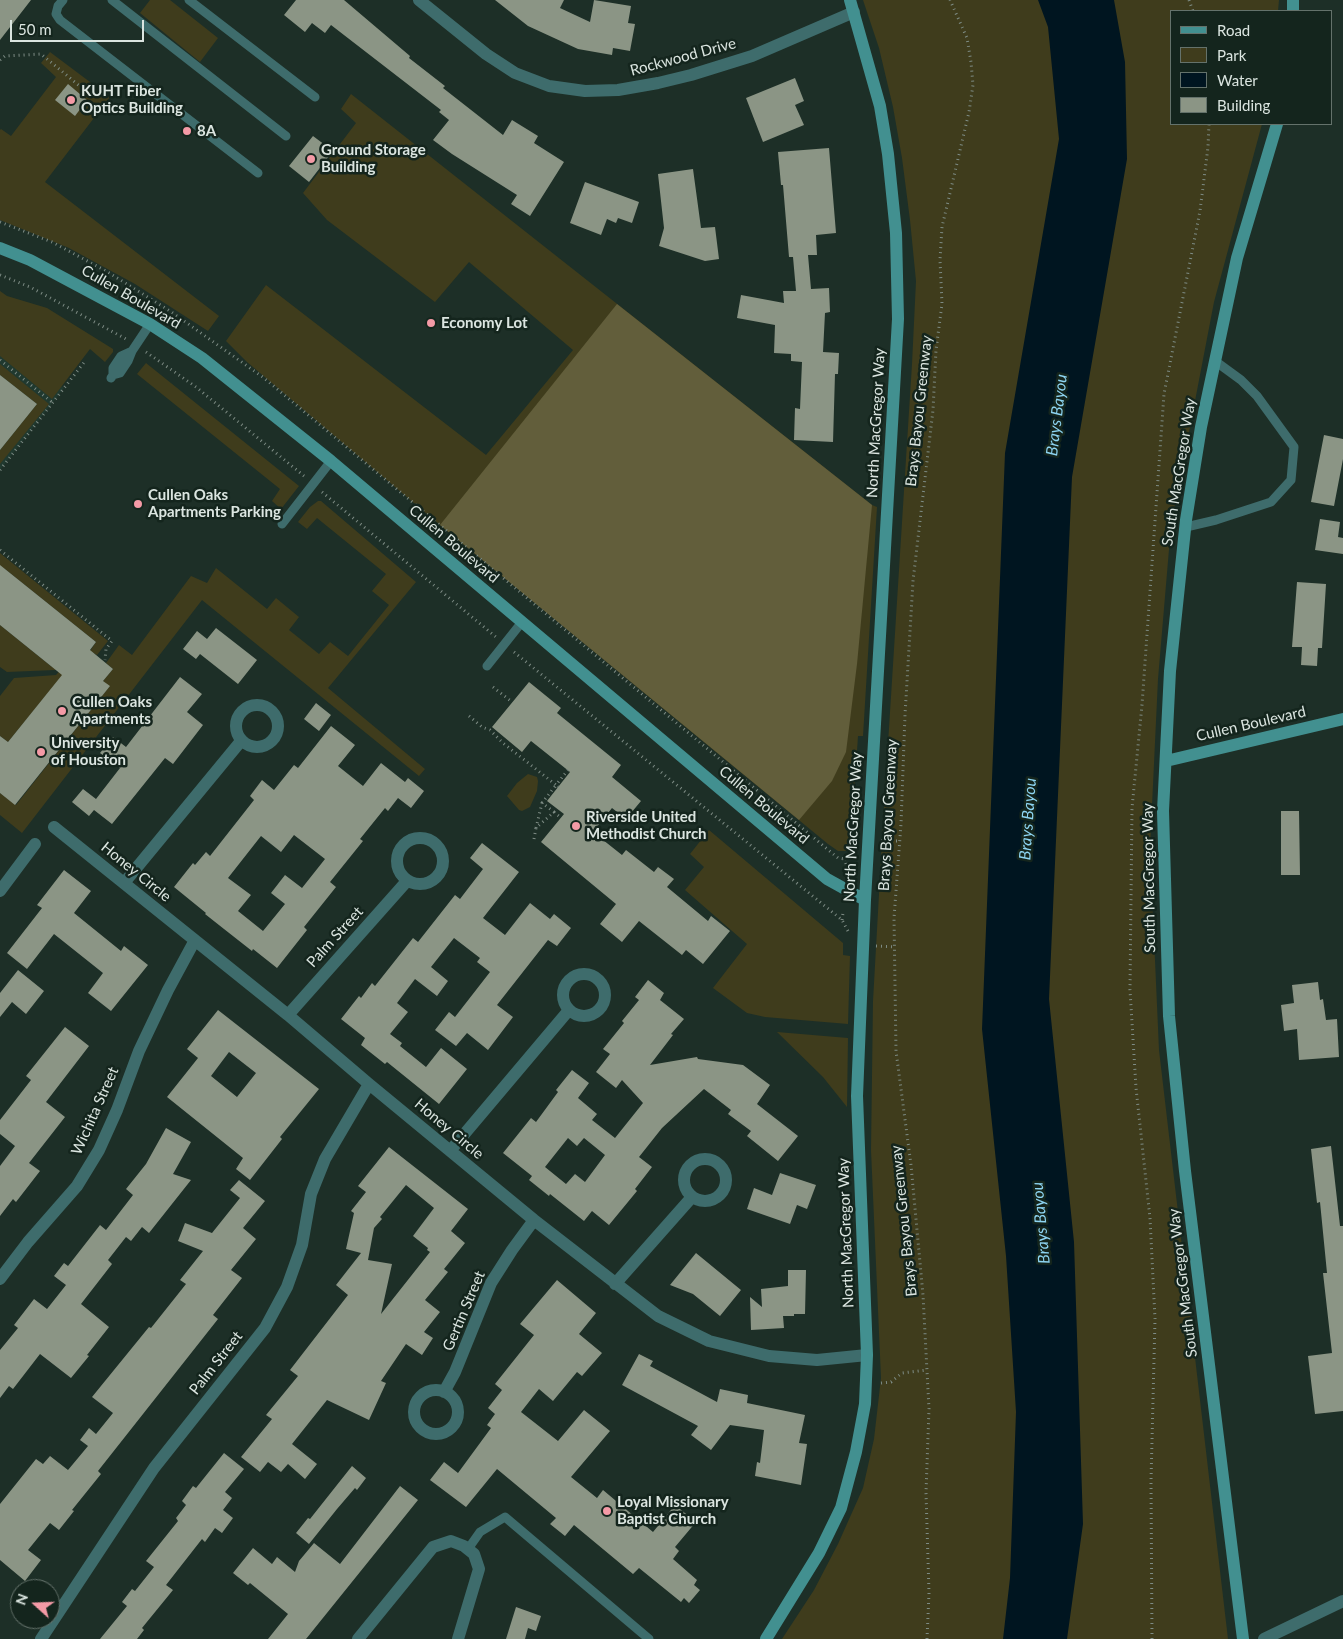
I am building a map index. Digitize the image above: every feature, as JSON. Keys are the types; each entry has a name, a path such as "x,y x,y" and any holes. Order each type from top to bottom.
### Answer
{"street":[{"name":"Rockwood Drive","path":"419,0 486,54 515,73 549,86 585,91 618,90 658,83 752,56 852,6"},
{"name":"North MacGregor Way","path":"766,1639 819,1553 841,1508 856,1452 865,1404 866,1354 857,1096 865,900 898,319 896,233 888,154 880,106 852,6"},
{"name":"South MacGregor Way","path":"1243,1639 1185,1171 1169,1016 1163,811 1170,671 1186,527 1201,427 1238,258 1277,125"},
{"name":"Cullen Boulevard","path":"0,248 38,264 150,324 202,358 331,461 827,879 865,900"},
{"name":"Cullen Boulevard","path":"1166,761 1343,719"},
{"path":"124,883 241,741"},
{"name":"Honey Circle","path":"54,827 288,1015 534,1220 658,1316 709,1341 769,1356 817,1360 866,1354"},
{"path":"0,890 35,844"},
{"name":"Palm Street","path":"288,1015 407,881"},
{"name":"Wichita Street","path":"0,1279 28,1242 76,1186 99,1150 117,1110 138,1051 195,940"},
{"path":"450,1151 569,1010"},
{"name":"Palm Street","path":"41,1639 154,1468 265,1328 287,1287 302,1246 311,1194 325,1159 369,1084"},
{"path":"615,1284 692,1196"},
{"name":"Gertin Street","path":"444,1392 455,1372 491,1283 534,1220"},
{"path":"358,1639 433,1547 451,1541 466,1547 474,1554 479,1569 458,1639"},
{"path":"1264,1639 1343,1601"}],"lane":[{"path":"63,0 58,6 56,14 60,20 258,173"},
{"path":"112,0 286,136"},
{"path":"189,0 315,97"},
{"path":"111,378 113,368 121,356 132,351 150,324"},
{"path":"1186,527 1216,520 1271,502 1291,480 1294,447 1257,396 1241,380 1215,361"},
{"path":"282,524 331,461"},
{"path":"487,666 522,622"},
{"path":"466,1547 480,1532 505,1517 649,1639"}],"path":[{"name":"Brays Bayou Greenway","path":"927,1639 929,1593 926,1493 929,1409 922,1286 911,1165 896,1050 894,918 900,841 913,581 933,410 936,350 942,304 940,260 942,228 969,112 973,85 967,38 950,0"},
{"path":"0,60 5,56 41,54 82,88"},
{"path":"0,222 52,242 106,271 177,315 264,378 838,858 845,859 849,857 853,845"},
{"path":"0,275 30,287 119,334"},
{"path":"151,355 196,387 302,474"},
{"path":"0,360 53,402"},
{"path":"0,470 86,360"},
{"path":"329,498 496,637"},
{"path":"0,550 112,641 106,649 105,660"},
{"path":"511,648 842,920 843,913"},
{"path":"493,687 512,702"},
{"path":"469,716 482,727 490,730 503,743 557,786"},
{"path":"534,839 542,803 568,770"},
{"path":"542,803 561,818"},
{"path":"536,828 554,812"},
{"path":"884,841 900,841"},
{"path":"845,859 846,864"},
{"path":"878,946 895,947"},
{"path":"880,1383 891,1382 902,1373 927,1370"}],"shaded area":[{"path":"617,304 872,505 857,664 846,752 832,781 799,820 440,525"},
{"path":"0,341 64,388 0,470"}],"green space":[{"path":"150,0 170,0 218,38 200,62 140,13"},
{"path":"863,0 1279,0 1278,10 1170,10 1170,125 1262,125 1214,302 1171,526 1158,679 1150,848 1159,1050 1228,1639 782,1639 814,1590 838,1544 863,1488 874,1439 881,1378 871,1150 873,1001 916,281 902,158 893,107 879,48"},
{"path":"50,52 110,97 45,182 219,316 208,331 135,284 69,248 0,220 0,130 11,136 56,77 41,63"},
{"path":"351,94 872,505 877,507 863,736 858,736 851,843 846,851 838,851 828,844 440,525 247,362 226,341 266,285 486,455 573,350 469,262 435,302 327,220 303,193 356,123 341,109"},
{"path":"0,291 7,296 47,308 113,349 113,352 105,362 90,349 52,399 0,356"},
{"path":"146,363 299,486 281,509 272,501 280,489 137,374"},
{"path":"0,364 49,404 0,464 0,450 37,404 0,375"},
{"path":"321,501 416,582 328,688 425,769 419,776 202,600 22,833 0,815 0,793 16,805 109,687 103,681 113,669 106,663 119,645 132,655 191,576 207,583 216,568 267,609 276,598 299,617 289,630 319,654 330,642 348,656 389,605 372,591 386,574 317,518 307,529 298,522 310,507"},
{"path":"0,553 108,641 97,655 90,651 96,642 5,569 0,575"},
{"path":"0,625 52,667 65,657 55,670 7,672 0,667"},
{"path":"67,663 70,666 8,742 0,736 0,696 14,678 56,675"},
{"path":"528,774 537,777 537,791 530,807 522,811 507,796 517,783"},
{"path":"709,830 843,943 843,955 850,956 848,1024 765,1017 747,1013 713,988 747,944 685,890 704,867 690,854"},
{"path":"777,1032 848,1038 847,1107 823,1077"}],"water":[{"name":"Brays Bayou","path":"1038,0 1114,0 1125,62 1127,159 1072,477 1049,999 1074,1242 1083,1524 1067,1639 1003,1639 1010,1578 1016,1412 1006,1256 982,1029 1005,453 1059,139 1048,27"}],"building":[{"path":"0,0 31,0 0,40"},
{"path":"296,0 344,0 410,56 409,58 445,86 443,88 503,135 512,120 538,136 534,143 564,162 530,216 511,204 517,195 433,140 449,120 439,112 441,110 331,25 325,33 312,23 305,32 284,15"},
{"path":"495,0 564,0 560,8 590,22 594,0 631,6 628,23 635,24 630,51 613,48 612,55 578,49 528,26"},
{"path":"795,78 804,101 795,105 804,125 763,142 746,98"},
{"name":"KUHT Fiber Optics Building","path":"68,84 87,100 75,116 55,100"},
{"name":"Ground Storage Building","path":"313,136 333,151 309,182 289,166"},
{"path":"829,148 836,233 816,235 817,255 808,255 811,289 829,288 830,312 825,313 823,352 839,353 838,374 835,374 833,442 794,440 795,408 800,409 802,362 791,361 791,354 774,353 775,325 737,318 741,295 784,303 783,291 796,291 793,257 789,257 783,185 781,185 778,152"},
{"path":"693,169 701,228 715,227 719,259 705,261 659,246 664,228 658,174"},
{"path":"585,182 639,202 632,223 618,218 616,223 607,219 601,235 570,223"},
{"path":"0,375 37,404 0,450"},
{"path":"1324,435 1343,439 1343,459 1334,506 1311,502"},
{"path":"1320,519 1340,522 1338,537 1343,538 1343,554 1315,550"},
{"name":"Cullen Oaks Apartments","path":"0,565 96,642 90,650 113,669 103,681 110,686 15,805 0,793 0,736 8,742 62,675 0,625"},
{"path":"1297,582 1326,584 1322,648 1318,648 1317,666 1301,665 1302,647 1292,647"},
{"path":"216,628 257,660 238,684 200,654 196,659 183,649 197,631 207,639"},
{"path":"180,677 202,694 187,712 203,725 173,764 165,758 112,824 94,810 89,816 72,802 83,789 96,799 120,768 100,753 113,737 126,747"},
{"name":"Riverside United Methodist Church","path":"529,682 561,708 557,713 621,765 612,777 641,801 626,819 612,808 593,832 622,855 626,850 654,872 658,867 674,879 667,887 708,921 711,916 730,931 703,964 686,950 682,955 639,921 622,942 600,924 616,904 541,842 564,814 547,801 570,772 531,741 522,752 492,727"},
{"path":"316,703 331,715 319,731 304,719"},
{"path":"331,726 355,745 338,766 363,786 381,763 405,782 408,778 424,791 411,808 398,798 388,811 385,808 360,839 363,841 330,882 336,887 304,927 307,930 277,968 224,929 174,887 193,863 195,865 206,852 210,856 254,800 250,796 262,780 274,790 294,765 298,768","holes":["294,835 325,859 302,888 285,875 271,893 285,904 263,931 238,911 251,895 228,878 261,836 281,852"]},
{"path":"1281,811 1299,811 1300,875 1281,875"},
{"path":"482,843 519,872 483,918 505,935 530,903 550,919 554,914 571,928 557,946 548,940 497,1005 513,1017 488,1050 467,1033 456,1046 435,1030 449,1012 455,1017 490,972 477,962 480,958 454,938 431,967 448,981 437,996 415,979 397,1003 408,1012 390,1034 402,1043 400,1046 426,1067 441,1048 467,1069 439,1104 387,1062 385,1064 361,1045 365,1038 341,1019 372,983 375,986 413,938 418,942 455,895 460,899 483,869 470,858"},
{"path":"64,870 91,891 74,913 121,951 124,946 148,965 111,1011 88,993 103,973 54,934 27,969 7,953 42,908 37,905"},
{"path":"18,970 44,991 26,1014 12,1002 0,1017 0,993"},
{"path":"648,980 664,993 660,1000 684,1019 671,1034 673,1035 650,1065 697,1057 698,1059 743,1065 770,1085 757,1104 798,1136 778,1161 747,1136 751,1131 728,1114 731,1110 704,1089 662,1128 639,1157 652,1167 635,1189 637,1191 609,1225 592,1211 584,1221 529,1180 532,1176 503,1153 531,1118 536,1122 558,1092 556,1090 572,1070 589,1083 578,1098 597,1114 592,1120 615,1138 643,1103 622,1080 616,1088 596,1072 610,1054 603,1049 624,1023 622,1021 639,1000 635,997","holes":["568,1138 577,1146 584,1138 605,1155 585,1182 575,1174 566,1184 545,1167"]},
{"path":"1318,982 1320,1000 1323,999 1326,1020 1337,1019 1339,1057 1299,1060 1297,1029 1284,1031 1281,1005 1294,1003 1292,985"},
{"path":"218,1010 319,1089 280,1137 282,1139 250,1180 236,1169 243,1158 167,1097 198,1058 187,1049","holes":["229,1052 256,1073 237,1097 211,1076"]},
{"path":"65,1027 89,1046 46,1102 65,1117 29,1163 40,1171 16,1202 13,1199 0,1216 0,1166 15,1146 0,1134 0,1120 31,1080 26,1076"},
{"path":"166,1128 191,1142 173,1174 191,1180 149,1233 142,1227 131,1241 126,1237 108,1260 112,1264 81,1304 109,1327 71,1378 40,1354 13,1389 9,1386 0,1398 0,1350 18,1328 14,1325 34,1299 47,1309 66,1285 54,1276 64,1263 68,1266 100,1225 106,1230 133,1195 126,1189 146,1164"},
{"path":"1331,1146 1340,1226 1343,1226 1343,1411 1315,1414 1308,1356 1332,1353 1323,1273 1327,1273 1320,1202 1317,1203 1311,1149"},
{"path":"389,1147 468,1209 451,1231 465,1243 444,1269 448,1272 425,1300 440,1312 424,1332 433,1338 422,1355 406,1344 381,1381 386,1383 369,1420 327,1400 292,1444 317,1464 305,1479 288,1464 281,1472 268,1462 260,1472 241,1457 272,1419 266,1415 298,1376 290,1370 348,1295 336,1285 361,1253 346,1249 354,1213 351,1211 366,1192 358,1186","holes":["406,1185 434,1208 413,1236 428,1248 427,1250 430,1252 381,1314 392,1264 368,1260 374,1228 382,1219 380,1217"]},
{"path":"780,1173 816,1185 807,1209 797,1205 790,1224 747,1209 754,1188 772,1195"},
{"path":"239,1180 265,1201 243,1228 256,1239 231,1270 242,1278 213,1315 218,1319 98,1471 101,1474 72,1510 74,1511 59,1530 50,1523 28,1550 41,1560 27,1579 23,1579 0,1560 0,1504 36,1459 43,1464 50,1456 68,1470 88,1446 80,1440 89,1428 96,1434 113,1413 92,1397 186,1284 180,1280 203,1251 178,1241 185,1223 212,1233 240,1198 230,1190"},
{"path":"696,1253 741,1290 720,1316 693,1294 670,1285"},
{"path":"788,1270 806,1270 805,1314 783,1316 784,1328 751,1330 750,1297 762,1307 761,1289 788,1286"},
{"path":"557,1280 596,1313 579,1334 602,1353 582,1376 577,1372 553,1401 539,1389 521,1412 558,1441 584,1410 610,1431 571,1477 597,1498 603,1490 653,1532 675,1505 696,1522 675,1547 679,1551 673,1559 697,1580 694,1585 700,1590 689,1603 684,1598 681,1602 639,1568 633,1574 574,1525 565,1536 550,1524 556,1518 497,1469 466,1507 430,1480 444,1462 458,1473 491,1428 487,1425 495,1414 488,1408 502,1390 495,1384 534,1335 520,1324"},
{"path":"639,1354 653,1361 650,1366 717,1402 720,1389 748,1395 747,1403 805,1415 799,1443 807,1444 801,1485 755,1476 757,1462 760,1463 764,1430 730,1425 711,1450 691,1435 698,1426 622,1385"},
{"path":"224,1453 244,1469 225,1492 232,1498 223,1510 233,1518 222,1533 215,1528 205,1542 202,1539 166,1585 173,1590 142,1628 144,1630 137,1639 100,1639 127,1606 122,1602 132,1589 135,1591 154,1567 146,1561 178,1521 176,1518 186,1505 182,1501 193,1486 196,1488"},
{"path":"352,1466 366,1478 357,1490 355,1488 309,1544 296,1533 308,1518 310,1519"},
{"path":"400,1486 418,1500 306,1639 268,1639 288,1614 250,1583 248,1585 233,1573 253,1548 272,1564 277,1557 295,1572 299,1561 314,1543 340,1564"},
{"path":"516,1607 541,1616 536,1631 528,1628 525,1639 506,1639"}],"place":[{"name":"KUHT Fiber Optics Building","path":"71,100"},
{"name":"8A","path":"187,131"},
{"name":"Ground Storage Building","path":"311,159"},
{"name":"Economy Lot","path":"431,323"},
{"name":"Cullen Oaks Apartments Parking","path":"138,504"},
{"name":"Cullen Oaks Apartments","path":"62,711"},
{"name":"University of Houston","path":"41,752"},
{"name":"Riverside United Methodist Church","path":"576,826"},
{"name":"Loyal Missionary Baptist Church","path":"607,1511"}]}
